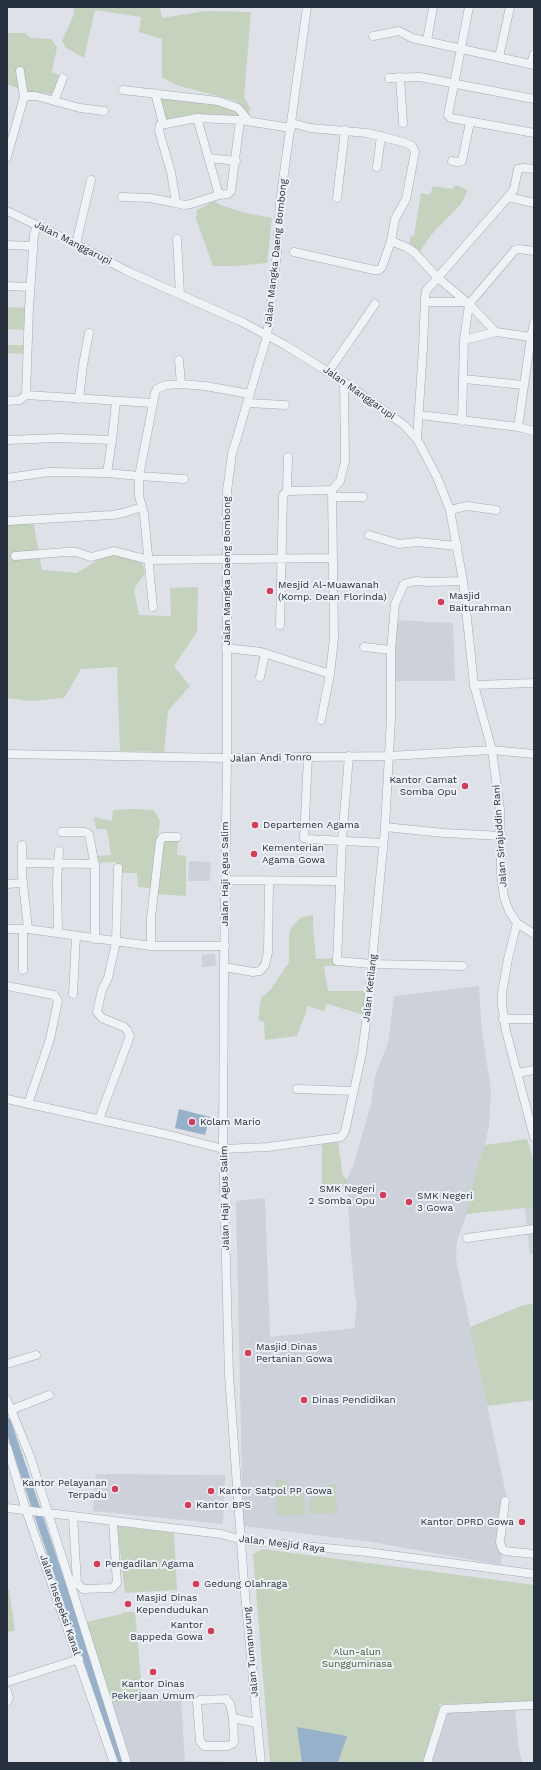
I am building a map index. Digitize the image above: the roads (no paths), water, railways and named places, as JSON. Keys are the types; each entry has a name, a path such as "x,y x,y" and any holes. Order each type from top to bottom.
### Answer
{"street":[{"name":"Jalan Mangka Daeng Bombong","path":"227,758 226,648 229,475 232,454 267,336 280,202 307,7"},
{"path":"427,41 433,7"},
{"path":"469,7 448,115 451,118 470,122 534,133"},
{"path":"499,57 510,7"},
{"path":"373,36 396,30 407,36 427,41 533,64 534,54"},
{"path":"7,157 24,97 20,71"},
{"path":"400,77 403,123"},
{"path":"388,78 420,77 534,99"},
{"path":"54,101 62,78"},
{"path":"122,197 150,198 184,205 219,195 228,194 232,191 244,120 241,111 231,105 218,101 123,90"},
{"path":"155,93 163,123"},
{"path":"24,97 29,96 80,108 104,111"},
{"path":"197,118 219,195"},
{"path":"176,203 171,172 159,127 163,123 197,118 244,120 310,128 358,131 381,136 410,145 414,148 415,152 406,199 395,219 391,242 382,267 378,270 294,252"},
{"path":"452,161 462,161 470,122"},
{"path":"337,198 345,130"},
{"path":"377,167 381,136"},
{"path":"209,158 236,161"},
{"path":"418,439 426,291 514,190 518,169 534,169"},
{"path":"76,244 91,180"},
{"path":"508,197 534,203"},
{"name":"Jalan Manggarupi","path":"7,212 76,244 129,272 180,294 267,336 329,371 404,425 418,439 437,477 450,510 462,580 474,685 492,750"},
{"path":"26,395 30,287 33,246 37,225"},
{"path":"177,239 180,294"},
{"path":"391,242 406,247 414,252 437,277 468,303 496,332"},
{"path":"7,245 33,246"},
{"path":"462,421 464,340 468,303 515,250 519,249 534,251"},
{"path":"7,286 30,287"},
{"path":"425,302 468,303"},
{"path":"329,371 375,304"},
{"path":"518,427 523,385 533,338 534,323"},
{"path":"464,340 496,332 533,338"},
{"path":"79,399 83,365 89,334"},
{"path":"179,360 181,384"},
{"path":"464,379 523,385"},
{"path":"321,720 330,674 334,638 332,558 333,494 340,481 345,461 344,382"},
{"path":"153,607 149,560 142,507 139,496 140,476 153,403 157,389 166,385 181,384 205,386 250,394"},
{"path":"7,401 20,400 26,395 116,402 153,403"},
{"path":"107,473 116,402"},
{"path":"248,404 285,405"},
{"path":"420,415 518,427 534,431"},
{"path":"7,440 58,438 112,440"},
{"path":"280,625 283,495 287,491 288,457"},
{"path":"7,478 48,472 107,473 184,479"},
{"path":"287,491 363,497"},
{"path":"450,510 467,506 496,510"},
{"path":"8,521 112,515 142,507"},
{"path":"369,535 399,544 417,542 457,546"},
{"path":"15,556 71,552 91,557 114,551 149,560 332,558"},
{"name":"Jalan Ketilang","path":"223,1149 268,1146 338,1138 341,1137 344,1132 362,1053 372,964 385,827 389,756 391,650 395,604 402,585 415,581 430,582 462,580"},
{"path":"364,647 391,650"},
{"path":"226,648 261,652 330,674"},
{"path":"260,677 265,654"},
{"path":"474,685 534,683"},
{"name":"Jalan Andi Tonro","path":"7,754 227,758 389,756 492,750 534,754"},
{"name":"Jalan Sirajuddin Rani","path":"492,750 500,809 502,836 501,876 504,897 509,911 518,923 534,934"},
{"path":"349,756 342,840 337,961 372,964 463,966"},
{"path":"308,757 304,838 307,840 342,840 383,843"},
{"name":"Jalan Haji Agus Salim","path":"227,758 223,1149 229,1375 242,1540"},
{"path":"385,827 444,833 502,836"},
{"path":"62,832 88,833 95,864 95,939"},
{"path":"151,946 151,918 160,841 163,837 177,837"},
{"path":"22,846 26,929 22,970"},
{"path":"58,933 59,851"},
{"path":"22,863 95,864"},
{"path":"99,1119 130,1036 124,1027 102,1018 97,1012 102,990 108,978 116,942 118,868"},
{"path":"225,880 269,882 340,881"},
{"path":"224,968 253,972 260,971 265,965 268,952 269,882"},
{"path":"7,884 23,883"},
{"path":"518,923 508,959 502,993 503,1019 517,1073 531,1113 534,1137"},
{"path":"7,929 26,929 151,946 225,946"},
{"path":"73,994 76,936"},
{"path":"7,986 54,995 58,1001 50,1039 28,1104"},
{"path":"503,1019 534,1019"},
{"path":"517,1073 534,1070"},
{"path":"296,1089 353,1091"},
{"path":"7,1099 99,1119 223,1149"},
{"path":"467,1238 534,1229"},
{"path":"7,1364 36,1355"},
{"path":"11,1410 49,1395"},
{"path":"7,1400 30,1456 127,1763"},
{"name":"Jalan Insepeksi Kanal","path":"7,1447 114,1763"},
{"path":"505,1501 500,1542 502,1549 505,1551 534,1554"},
{"name":"Jalan Mesjid Raya","path":"7,1508 220,1534 242,1540 367,1552 534,1574"},
{"path":"73,1516 77,1583 83,1589 112,1588 117,1583 113,1522"},
{"name":"Jalan Tumanurung","path":"242,1540 244,1583 261,1763"},
{"path":"7,1682 79,1660"},
{"path":"7,1691 9,1698 7,1702"},
{"path":"226,1699 230,1704 234,1718 235,1741 232,1744 206,1747 202,1744 200,1741 198,1701 226,1699"},
{"path":"427,1763 444,1709 534,1705"},
{"path":"234,1718 257,1723"}],"water":[{"name":"Kolam Mario","path":"179,1109 210,1117 205,1135 175,1128"},
{"path":"297,1727 347,1736 338,1763 302,1763"}],"waterway":[{"path":"7,1422 122,1763"}],"place":[{"name":"Mesjid Al-Muawanah (Komp. Dean Florinda)","path":"270,591"},
{"name":"Masjid Baiturahman","path":"441,602"},
{"name":"Kantor Camat Somba Opu","path":"465,786"},
{"name":"Departemen Agama","path":"255,825"},
{"name":"Kementerian Agama Gowa","path":"254,854"},
{"name":"Kolam Mario","path":"192,1122"},
{"name":"SMK Negeri 2 Somba Opu","path":"383,1195"},
{"name":"SMK Negeri 3 Gowa","path":"409,1202"},
{"name":"Masjid Dinas Pertanian Gowa","path":"248,1353"},
{"name":"Dinas Pendidikan","path":"304,1400"},
{"name":"Kantor Pelayanan Terpadu","path":"115,1489"},
{"name":"Kantor Satpol PP Gowa","path":"211,1491"},
{"name":"Kantor BPS","path":"188,1505"},
{"name":"Kantor DPRD Gowa","path":"522,1522"},
{"name":"Pengadilan Agama","path":"97,1564"},
{"name":"Gedung Olahraga","path":"196,1584"},
{"name":"Masjid Dinas Kependudukan","path":"128,1604"},
{"name":"Kantor Bappeda Gowa","path":"211,1631"},
{"name":"Kantor Dinas Pekerjaan Umum","path":"153,1672"}],"park label":[{"name":"Alun-alun Sungguminasa","path":"357,1658"}]}
